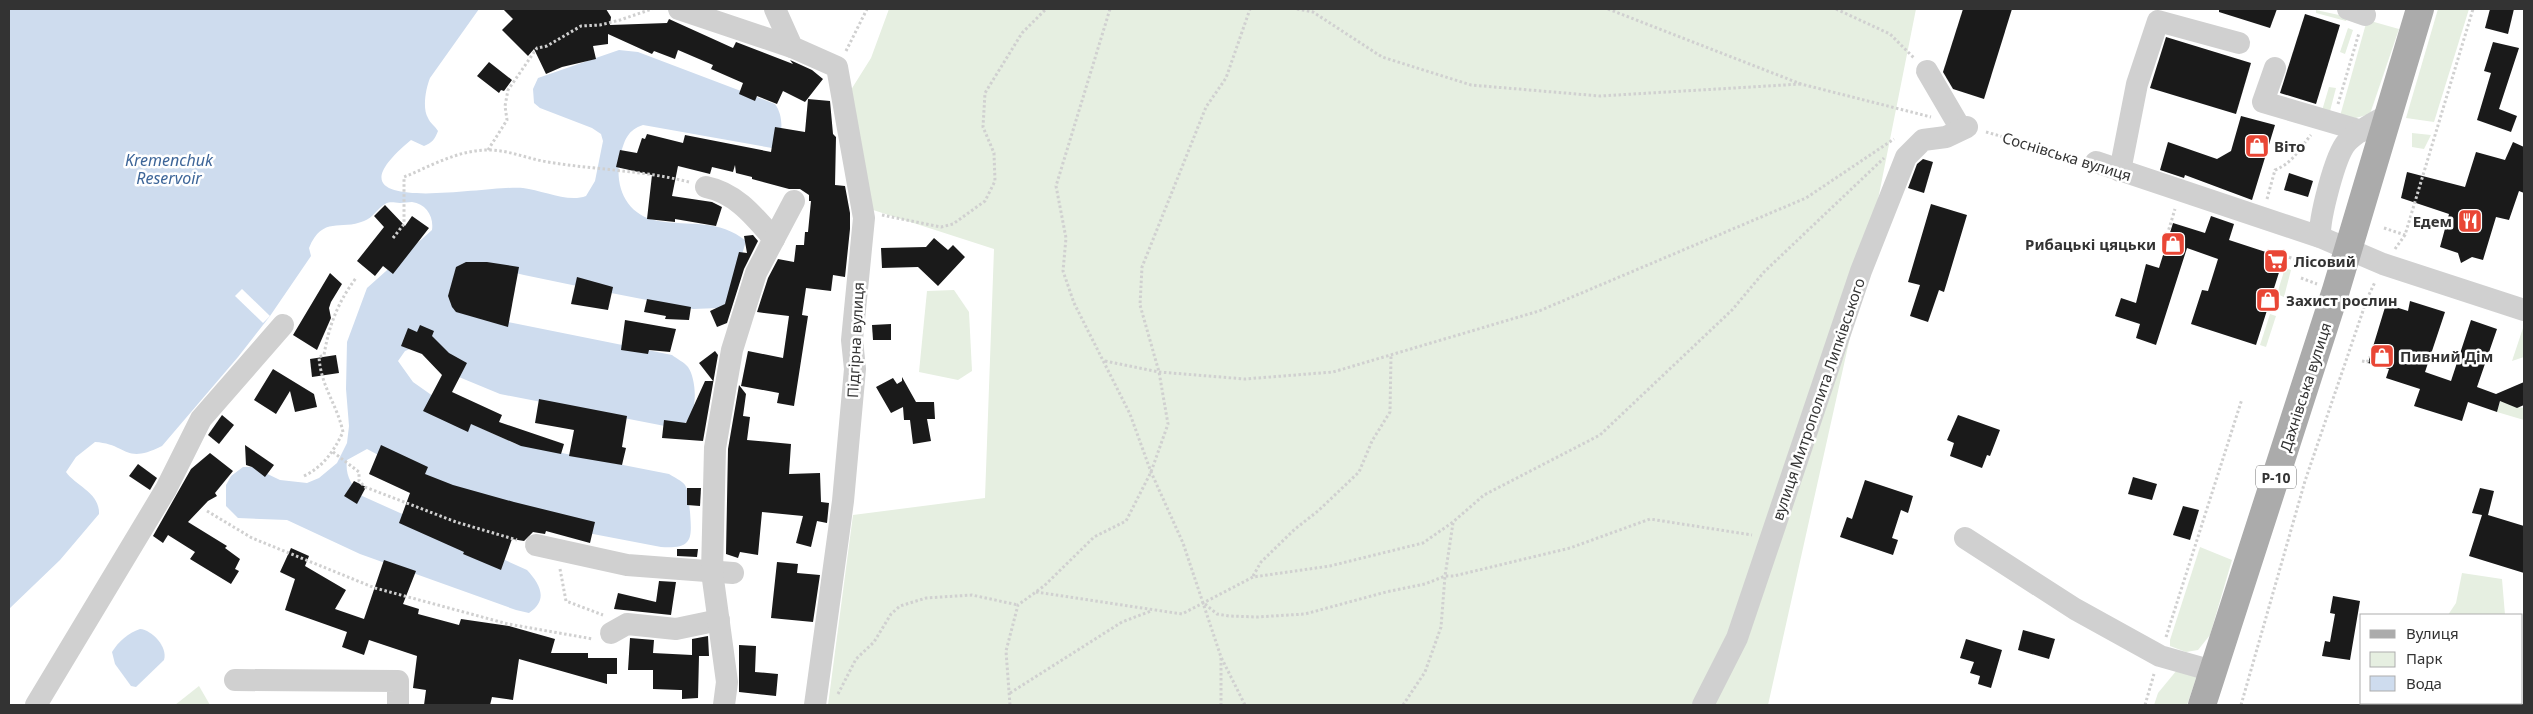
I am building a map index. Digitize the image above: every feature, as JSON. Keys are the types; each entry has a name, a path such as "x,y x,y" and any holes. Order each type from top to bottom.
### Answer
{"main road":[{"name":"Дахнівська вулиця","path":"2202,705 2349,248 2420,9"}],"street":[{"path":"679,9 792,47 837,67"},
{"path":"775,9 792,47"},
{"path":"2120,171 2137,84 2158,22 2239,43"},
{"name":"Підгірна вулиця","path":"824,704 855,369 852,340 864,218 837,67"},
{"path":"2275,68 2263,102 2362,131"},
{"path":"1927,71 1962,126"},
{"path":"2320,237 2320,219 2339,158 2346,143 2389,114"},
{"name":"вулиця Митрополита Липківського","path":"1703,705 1737,638 1861,271 1906,157 1923,140 1946,137 1962,126"},
{"name":"Соснівська вулиця","path":"2096,162 2320,237 2384,264 2524,310"},
{"path":"706,187 724,190 754,215 774,239"},
{"path":"724,705 728,682 719,620 722,572 716,448 732,350 756,273 794,201"},
{"path":"36,705 166,489 201,419 283,325"},
{"path":"1965,538 2075,609 2160,656 2213,672"},
{"path":"544,547 627,565 722,572"},
{"path":"619,628 676,629 719,620"},
{"path":"234,680 398,681 398,705"}],"path":[{"path":"488,150 507,120 505,106 508,90 536,48 546,46 581,26 600,25 652,9"},
{"path":"837,67 867,9"},
{"path":"864,218 878,214 941,227 953,224 985,201 995,181 994,153 983,127 985,93 1022,33 1046,9"},
{"path":"1110,9 1056,186 1066,238 1064,271 1074,303 1105,361 1130,414 1151,472 1183,542 1221,657 1245,705"},
{"path":"1010,705 1006,650 1018,605 1036,592 1094,537 1126,521 1151,472 1168,424 1159,372 1140,305 1142,266 1206,107 1226,78 1250,9"},
{"path":"1297,9 1313,12 1382,57 1471,85 1600,96 1801,84"},
{"name":"Соснівська вулиця","path":"1608,9 1801,84 2096,162"},
{"path":"1836,9 1890,34 1927,71"},
{"path":"2241,705 2305,481 2367,299 2384,264 2404,235 2473,9"},
{"path":"1920,122 1927,116"},
{"path":"2261,218 2275,170 2287,166 2313,133"},
{"path":"1105,361 1159,372 1245,379 1333,372 1539,311 1806,198 1895,138"},
{"path":"393,238 404,224 403,180 457,154 488,150 513,153 546,162 596,166 669,177 706,187"},
{"path":"1036,592 1182,614 1205,604 1253,577 1330,566 1423,543 1453,522 1484,495 1600,435 1732,310 1764,272 1885,157"},
{"path":"2167,243 2165,242 2171,223"},
{"path":"2384,228 2404,235"},
{"path":"2280,259 2285,256 2304,262"},
{"path":"304,476 315,471 333,452 343,432 341,421 320,376 319,357 324,355 329,325 342,296 356,278"},
{"path":"2301,278 2320,284"},
{"path":"2378,302 2384,309"},
{"path":"1253,577 1261,562 1359,472 1372,441 1390,412 1391,355"},
{"path":"2362,360 2367,362 2370,357"},
{"path":"2144,705 2242,399"},
{"path":"333,452 359,472 359,481 365,487 456,522 544,547 563,575 566,601 619,628"},
{"path":"207,510 252,538 375,588 508,624 589,640 619,628"},
{"path":"1205,604 1217,614 1228,616 1257,617 1304,614 1425,584 1445,576 1454,576 1570,548 1650,519 1772,538"},
{"path":"1403,705 1425,672 1442,627 1445,576 1453,522"},
{"path":"824,704 856,660 874,642 891,614 900,606 926,598 972,595 1018,605"},
{"path":"1010,693 1122,622 1152,610"},
{"path":"1221,657 1221,705"}],"green space":[{"path":"889,9 1916,9 1855,315 1768,705 828,705 853,515 985,498 994,249 867,208 849,93 871,58"},
{"path":"2438,9 2469,9 2434,122 2406,118"},
{"path":"2316,10 2348,17 2346,21 2316,13"},
{"path":"2367,20 2399,29 2370,114 2356,118 2340,116"},
{"path":"2348,28 2353,30 2345,54 2340,52"},
{"path":"2329,87 2336,88 2329,115 2321,114"},
{"path":"2412,133 2431,135 2424,149 2412,147"},
{"path":"2285,268 2291,270 2284,297 2277,294"},
{"path":"954,290 969,312 972,371 958,380 919,372 927,291"},
{"path":"2270,314 2276,316 2266,347 2260,345"},
{"path":"2524,325 2524,357 2512,361"},
{"path":"2504,390 2512,406 2524,408 2524,420 2497,412"},
{"path":"2200,547 2232,560 2210,635 2198,650 2186,652 2170,646 2170,640"},
{"path":"2462,573 2502,579 2505,614 2449,614 2456,603"},
{"path":"2177,670 2197,675 2187,705 2154,705 2158,693"},
{"path":"199,686 210,705 175,705"},
{"path":"2384,704 2492,704 2492,705"}],"water":[{"name":"Kremenchuk Reservoir","path":"9,9 479,9 430,78 425,98 425,109 429,120 438,131 436,136 424,146 411,140 386,165 382,182 394,190 418,193 523,188 563,197 579,198 586,196 595,181 603,141 601,134 592,128 540,108 534,103 533,89 538,78 619,50 638,52 775,104 780,115 781,133 772,148 643,125 631,132 624,143 621,153 619,164 620,186 629,205 637,212 646,218 658,221 715,226 726,229 746,241 728,302 719,308 693,309 524,275 490,264 469,263 464,313 672,355 685,364 691,373 695,389 694,407 688,421 678,427 670,427 500,394 454,375 415,347 405,351 398,361 413,382 474,425 516,444 669,474 678,479 685,485 690,512 691,529 685,544 661,547 489,514 367,449 347,460 349,479 360,495 527,570 539,586 541,597 539,603 529,613 360,554 287,520 238,518 226,506 226,485 231,476 243,467 253,467 280,480 307,483 319,478 337,463 347,443 349,426 346,389 347,342 367,288 432,230 432,220 428,212 421,205 412,202 391,202 385,204 364,221 355,224 333,226 320,231 309,248 311,256 270,316 238,357 162,446 140,454 133,454 114,446 95,442 76,457 66,472 92,495 96,501 99,514 60,560 9,609"},
{"path":"140,629 149,632 158,640 165,655 164,660 136,687 131,686 115,664 112,652 124,638"}],"pier":[{"path":"242,289 270,316 263,323 235,296"}],"building":[{"path":"503,9 606,9 611,17 610,25 667,23 669,19 733,48 736,42 793,64 790,60 812,70 823,79 805,102 783,91 777,104 757,96 755,101 739,94 743,83 711,69 713,65 678,50 675,59 654,51 652,54 608,34 608,44 593,46 596,59 562,67 546,74 534,49 528,56 502,30 513,19"},
{"path":"1963,9 2012,9 1984,99 1953,89 1943,72"},
{"path":"2219,9 2277,9 2270,28 2219,12"},
{"path":"2490,9 2514,9 2508,34 2485,28"},
{"path":"2305,14 2340,25 2316,104 2280,93"},
{"path":"2166,37 2251,63 2236,114 2150,88"},
{"path":"2493,42 2519,48 2499,109 2517,116 2511,132 2477,120 2491,73 2484,71"},
{"path":"489,62 512,80 504,91 501,90 499,93 477,76"},
{"path":"808,99 830,101 833,134 836,137 835,185 845,186 850,213 850,229 845,277 833,275 831,291 806,288 802,315 808,316 794,406 777,403 779,393 741,386 748,351 783,358 789,316 757,312 768,278 778,259 794,262 796,245 804,245 805,232 808,232 811,201 809,201 809,195 800,189 789,189 736,173 735,165 733,172 712,167 710,174 678,166 672,196 712,202 722,207 716,226 675,219 675,222 647,219 652,175 616,167 620,150 637,153 642,138 645,139 647,134 683,143 685,135 771,152 775,127 805,132"},
{"path":"2241,116 2275,125 2252,200 2185,175 2184,178 2160,170 2168,142 2217,159 2231,151"},
{"path":"2513,142 2524,147 2524,193 2519,191 2509,220 2496,217 2483,260 2472,257 2461,263 2458,253 2440,247 2449,214 2401,198 2407,172 2465,187 2476,152 2505,160"},
{"path":"1923,159 1933,162 1924,193 1908,188 1917,164"},
{"path":"2289,173 2313,181 2308,197 2284,190"},
{"path":"1931,204 1967,215 1944,292 1939,290 1928,322 1910,316 1920,285 1908,282"},
{"path":"385,205 405,226 412,216 429,228 393,274 383,266 375,276 357,261 384,227 374,216"},
{"path":"2211,216 2234,224 2229,240 2278,256 2282,263 2256,345 2191,324 2202,290 2208,291 2218,259 2187,248 2156,345 2136,338 2140,324 2115,316 2121,298 2136,303 2146,264 2159,268 2173,223 2205,233"},
{"path":"753,235 758,241 744,269 727,323 717,327 710,311 725,304 739,252 747,253 744,236"},
{"path":"934,238 948,250 953,245 965,257 938,286 918,267 882,268 881,248 926,247"},
{"path":"466,262 487,262 519,267 508,327 456,312 452,307 448,296 456,267"},
{"path":"330,273 342,284 331,302 329,308 331,318 317,350 293,335"},
{"path":"577,277 613,287 608,310 571,304"},
{"path":"647,299 691,307 689,320 665,319 666,316 644,312"},
{"path":"2410,301 2445,312 2425,372 2451,381 2471,320 2497,329 2477,387 2496,394 2524,382 2524,405 2517,408 2500,401 2497,412 2468,402 2462,421 2414,406 2420,389 2386,378 2389,369 2368,363 2386,304 2408,311"},
{"path":"625,320 676,329 670,352 649,350 648,354 621,350"},
{"path":"891,324 891,340 873,340 872,325"},
{"path":"420,325 434,331 432,336 449,353 467,363 452,392 502,415 499,422 564,444 561,454 521,446 471,424 468,432 423,411 442,375 422,354 401,346 408,328 417,332"},
{"path":"715,351 718,355 703,441 662,438 664,420 686,423 705,381 713,381 699,363"},
{"path":"336,355 339,373 312,377 310,359"},
{"path":"273,369 314,394 317,407 295,412 290,391 276,414 254,400"},
{"path":"902,377 916,402 934,402 935,419 927,419 931,441 913,444 910,420 904,420 903,407 891,413 876,387 893,378 897,384 902,381"},
{"path":"739,385 746,394 743,416 750,417 747,440 791,444 789,474 820,473 821,502 829,503 827,523 817,521 811,547 796,543 803,516 762,512 758,555 740,552 738,558 726,554 728,449"},
{"path":"539,399 627,416 622,447 626,448 622,465 569,456 574,430 535,423"},
{"path":"222,415 234,425 219,444 208,435"},
{"path":"1958,415 2000,430 1990,456 1987,455 1982,468 1950,456 1954,443 1947,440"},
{"path":"245,445 274,465 265,477 252,467 246,465"},
{"path":"381,445 428,467 425,474 453,485 595,522 590,543 546,531 545,534 533,532 524,541 512,539 501,570 463,554 464,552 399,523 410,493 369,474"},
{"path":"210,453 233,471 215,493 217,496 208,501 188,522 227,546 225,548 240,559 235,569 239,571 231,584 190,559 195,552 168,535 163,543 153,536 191,469"},
{"path":"138,464 157,478 150,490 129,476"},
{"path":"2133,477 2157,484 2152,500 2128,494"},
{"path":"1865,480 1913,496 1908,513 1901,510 1892,538 1898,540 1893,555 1840,537 1847,517 1852,519"},
{"path":"354,481 366,487 357,504 344,496"},
{"path":"687,488 701,488 700,506 687,505"},
{"path":"2480,488 2494,491 2488,515 2524,526 2524,573 2469,556 2482,515 2472,513"},
{"path":"2183,506 2199,510 2190,540 2173,535"},
{"path":"291,548 309,556 305,566 346,590 335,609 364,619 384,560 416,571 403,604 419,609 418,614 459,625 461,619 509,626 555,639 551,653 588,653 588,658 617,658 617,674 607,674 607,684 519,659 513,700 492,697 490,705 424,705 426,690 413,688 417,656 369,640 364,655 342,647 347,632 285,610 295,579 280,572"},
{"path":"677,549 698,549 697,557 677,556"},
{"path":"777,562 798,564 797,573 820,575 813,622 771,618"},
{"path":"659,581 676,582 671,615 614,609 618,593 656,602"},
{"path":"2333,596 2360,601 2350,660 2322,656 2325,641 2330,642 2335,614 2330,613"},
{"path":"2023,630 2055,639 2049,659 2018,650"},
{"path":"708,636 709,656 699,656 698,698 682,699 682,690 653,689 653,670 628,670 630,638 654,640 653,653 692,655 692,639"},
{"path":"1966,639 2002,650 1991,688 1978,684 1980,676 1970,673 1974,662 1960,658"},
{"path":"739,645 756,646 755,672 778,674 776,696 739,692"}],"place":[{"name":"Віто","path":"2257,146"},
{"name":"Едем","path":"2470,221"},
{"name":"Рибацькі цяцьки","path":"2173,244"},
{"name":"Лісовий","path":"2276,261"},
{"name":"Захист рослин","path":"2268,300"},
{"name":"Пивний Дім","path":"2382,356"}]}
